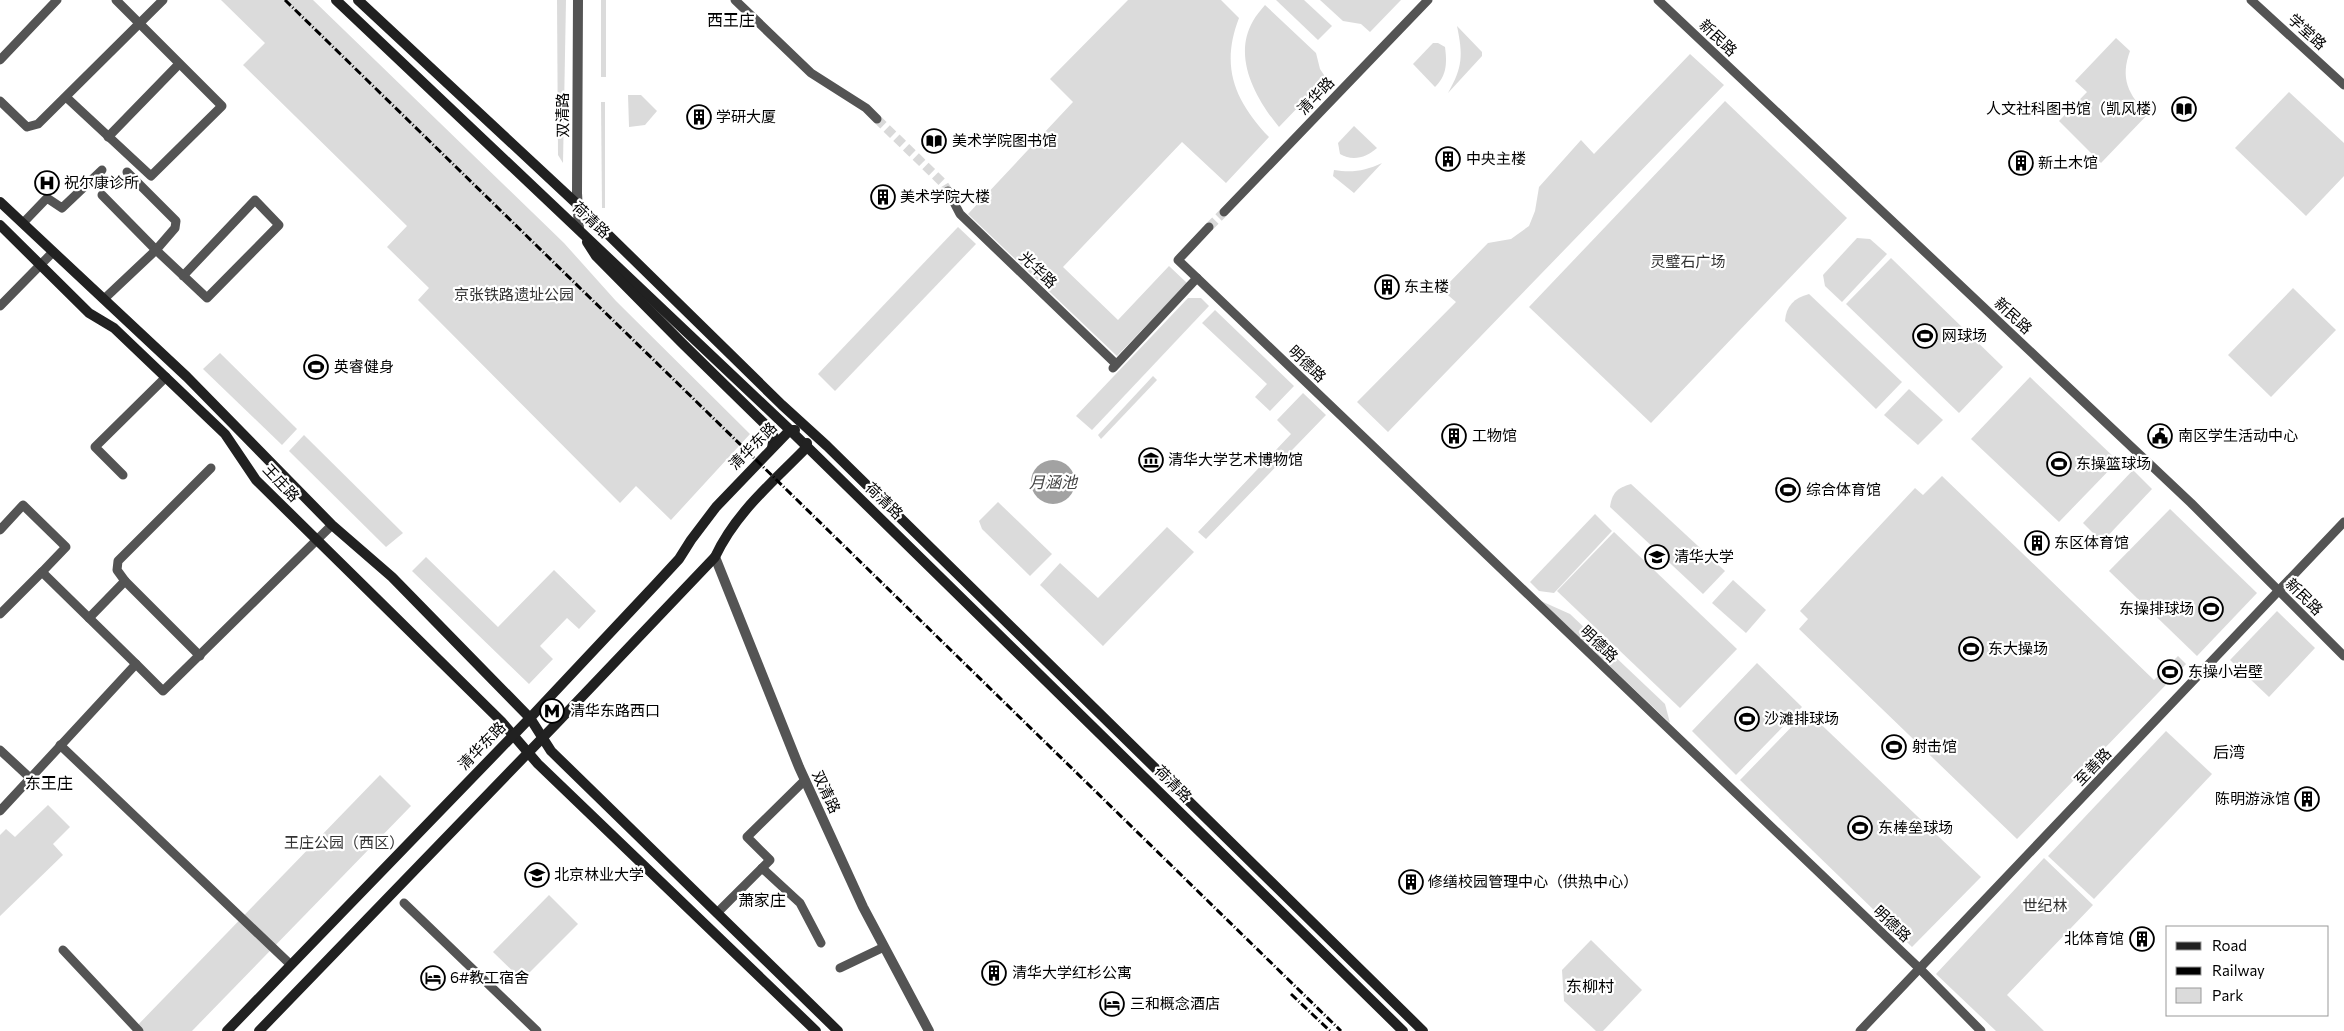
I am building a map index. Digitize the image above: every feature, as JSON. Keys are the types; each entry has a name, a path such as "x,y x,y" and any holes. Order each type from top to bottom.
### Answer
{"main road":[{"name":"荷清路","path":"336,0 790,430 1403,1031"},
{"name":"荷清路","path":"358,0 578,206 808,430 827,446 1423,1031"},
{"name":"王庄路","path":"0,202 187,377 332,525 392,577 530,718 544,737 551,751 717,913"},
{"name":"王庄路","path":"0,225 89,313 114,328 225,434 256,480 514,734 538,764 816,1031"},
{"path":"578,229 596,256 770,429 774,437 772,448"},
{"name":"清华东路","path":"227,1031 530,718 679,559 716,507 772,448 790,430 808,430"},
{"path":"259,1031 544,737 715,557 730,528 741,514 807,448 808,430"},
{"path":"717,913 838,1031"}],"street":[{"path":"0,60 57,0"},
{"path":"66,97 151,176 222,106 116,0"},
{"path":"0,101 27,128 38,124 163,0"},
{"name":"双清路","path":"578,0 578,229"},
{"path":"735,0 811,73 866,108 876,119"},
{"name":"清华路","path":"1224,212 1428,0"},
{"name":"新民路","path":"1658,0 2190,503 2344,656"},
{"name":"学堂路","path":"2251,0 2344,85"},
{"path":"108,136 179,64"},
{"path":"23,223 47,198 62,208 102,170"},
{"path":"104,300 156,250 175,228 176,221 127,172"},
{"name":"光华路","path":"948,191 960,214 1114,366 1197,278"},
{"path":"102,195 156,250 183,276 207,298 279,225 254,200 183,276"},
{"path":"1197,278 1178,260 1209,227"},
{"path":"0,306 53,252"},
{"name":"明德路","path":"1197,278 1920,969 1981,1031"},
{"path":"123,475 96,447 166,378"},
{"path":"200,656 125,581 117,570 118,561 211,468"},
{"path":"0,530 24,505 66,548 0,614"},
{"name":"至善路","path":"1860,1031 2344,522"},
{"path":"42,572 164,691 332,525"},
{"name":"双清路","path":"715,557 805,780 863,907 929,1031"},
{"path":"89,618 125,581"},
{"path":"1,808 136,664"},
{"path":"60,746 291,965"},
{"path":"0,750 29,777"},
{"path":"717,913 770,860 747,837 805,780"},
{"path":"762,868 800,903 821,943"},
{"path":"404,903 537,1031"},
{"path":"840,968 884,947"},
{"path":"63,950 139,1031"}],"green space":[{"name":"京张铁路遗址公园","path":"221,0 313,0 564,243 616,301 750,434 671,520 636,486 620,503 418,300 429,288 387,247 407,226 243,65 265,43"},
{"path":"557,0 566,0 563,163 558,155"},
{"path":"601,0 606,0 606,77 601,77"},
{"path":"1128,0 1221,0 1239,18 1233,36 1231,52 1231,68 1234,82 1247,110 1269,137 1226,183 1182,142 1063,267 1118,320 1169,266 1187,283 1117,356 968,214 1073,102 1050,79"},
{"path":"1276,0 1304,0 1332,26 1318,40"},
{"path":"1320,0 1401,0 1370,32 1361,24 1343,21"},
{"path":"1265,5 1316,53 1320,69 1326,78 1279,127 1255,91 1246,63 1247,35 1254,19"},
{"path":"1457,26 1482,52 1482,56 1448,93 1457,76 1460,61 1461,53"},
{"path":"2116,38 2130,51 2126,70 2128,86 2135,100 2148,114 2101,163 2059,121 2087,92 2075,81"},
{"path":"1433,43 1438,43 1445,47 1446,58 1444,73 1435,87 1413,64"},
{"path":"1690,54 1724,85 1388,432 1357,402 1456,302 1442,290 1488,243 1511,239 1529,226 1535,211 1539,187 1581,140 1594,154"},
{"path":"2289,92 2344,143 2344,176 2306,216 2235,148"},
{"path":"628,95 641,95 657,111 645,125 629,127"},
{"name":"灵璧石广场","path":"1725,101 1847,218 1651,423 1529,307"},
{"path":"601,102 605,102 605,208 602,208"},
{"path":"1354,126 1377,148 1364,156 1350,158 1340,154 1338,143"},
{"path":"1382,163 1354,193 1333,176 1334,170 1358,171"},
{"path":"958,227 976,244 835,391 818,374"},
{"path":"1857,238 1870,239 1887,254 1842,302 1825,286 1823,275"},
{"name":"网球场","path":"1891,258 2003,367 1959,413 1846,304"},
{"path":"2293,288 2336,330 2271,397 2228,355"},
{"path":"1809,294 1902,382 1876,409 1785,321 1787,311 1792,303"},
{"path":"1188,298 1201,298 1209,306 1092,430 1076,416"},
{"path":"1215,310 1294,386 1270,411 1255,397 1267,384 1202,323"},
{"path":"220,353 297,429 282,445 203,369"},
{"path":"1153,376 1157,380 1101,439 1098,435"},
{"name":"东操篮球场","path":"2030,377 2118,461 2059,522 1971,439"},
{"path":"1909,389 1943,420 1918,445 1884,415"},
{"path":"1303,393 1326,415 1206,539 1198,532 1291,434 1277,420"},
{"path":"304,435 403,533 386,547 289,451"},
{"path":"2133,470 2152,489 2102,542 2083,523"},
{"name":"东大操场","path":"1942,476 2154,680 2178,656 2186,664 2017,839 1799,629 1808,619 1800,611 1915,488 1923,495"},
{"path":"1631,484 1725,571 1703,594 1610,507 1616,492 1622,487"},
{"path":"998,502 1052,554 1030,576 982,529 979,521"},
{"name":"东操篮球场","path":"2170,509 2257,593 2197,656 2109,571"},
{"path":"1595,514 1612,531 1554,593 1539,591 1530,582"},
{"path":"1167,527 1194,552 1103,646 1040,585 1060,563 1098,598"},
{"path":"1614,532 1737,649 1680,708 1557,591"},
{"path":"426,557 498,627 554,570 596,611 579,629 567,618 540,646 553,659 529,684 412,571"},
{"path":"1733,580 1766,610 1746,633 1712,603"},
{"path":"1541,601 1570,614 1665,704 1670,723"},
{"path":"2277,611 2315,648 2269,697 2230,660"},
{"name":"沙滩排球场","path":"1757,663 1802,707 1736,775 1692,731"},
{"name":"东棒垒球场","path":"1807,711 1981,877 1912,947 1740,780"},
{"path":"2166,731 2212,774 2094,899 2048,856"},
{"name":"王庄公园（西区）","path":"380,775 411,806 192,1031 132,1031"},
{"path":"48,805 70,827 53,844 63,855 0,916 0,835 6,829 15,837"},
{"name":"世纪林","path":"2044,858 2093,905 2007,995 2044,1031 1996,1031 1936,974"},
{"path":"549,895 578,924 522,980 493,952"},
{"path":"1591,940 1642,990 1603,1031 1596,1031 1564,1001 1562,970"}],"water":[{"name":"月涵池","path":"1053,460 1065,464 1071,470 1075,482 1071,494 1065,500 1053,504 1041,500 1035,494 1031,482 1035,470 1041,464"}],"tunnel":[{"path":"877,119 943,183 948,191"},
{"path":"1209,227 1224,212"}],"railway":[{"path":"285,0 1341,1031"},
{"path":"1291,994 1330,1031"}],"place":[{"name":"人文社科图书馆（凯风楼）","path":"2184,109"},
{"name":"学研大厦","path":"699,117"},
{"name":"美术学院图书馆","path":"934,141"},
{"name":"中央主楼","path":"1448,159"},
{"name":"新土木馆","path":"2021,163"},
{"name":"祝尔康诊所","path":"47,183"},
{"name":"美术学院大楼","path":"883,197"},
{"name":"东主楼","path":"1387,287"},
{"name":"网球场","path":"1925,336"},
{"name":"英睿健身","path":"316,367"},
{"name":"工物馆","path":"1454,436"},
{"name":"南区学生活动中心","path":"2160,436"},
{"name":"清华大学艺术博物馆","path":"1151,460"},
{"name":"东操篮球场","path":"2059,464"},
{"name":"综合体育馆","path":"1788,490"},
{"name":"东区体育馆","path":"2037,543"},
{"name":"清华大学","path":"1657,557"},
{"name":"东操排球场","path":"2211,609"},
{"name":"东大操场","path":"1971,649"},
{"name":"东操小岩壁","path":"2170,672"},
{"name":"清华东路西口","path":"552,711"},
{"name":"沙滩排球场","path":"1747,719"},
{"name":"射击馆","path":"1894,747"},
{"name":"陈明游泳馆","path":"2307,799"},
{"name":"东棒垒球场","path":"1860,828"},
{"name":"北京林业大学","path":"537,875"},
{"name":"修缮校园管理中心（供热中心）","path":"1411,882"},
{"name":"北体育馆","path":"2142,939"},
{"name":"清华大学红杉公寓","path":"994,973"},
{"name":"6#教工宿舍","path":"433,978"},
{"name":"三和概念酒店","path":"1112,1004"}],"district":[{"name":"西王庄","path":"731,20"},
{"name":"后湾","path":"2229,752"},
{"name":"东王庄","path":"49,783"},
{"name":"萧家庄","path":"762,900"},
{"name":"东柳村","path":"1590,986"}]}
